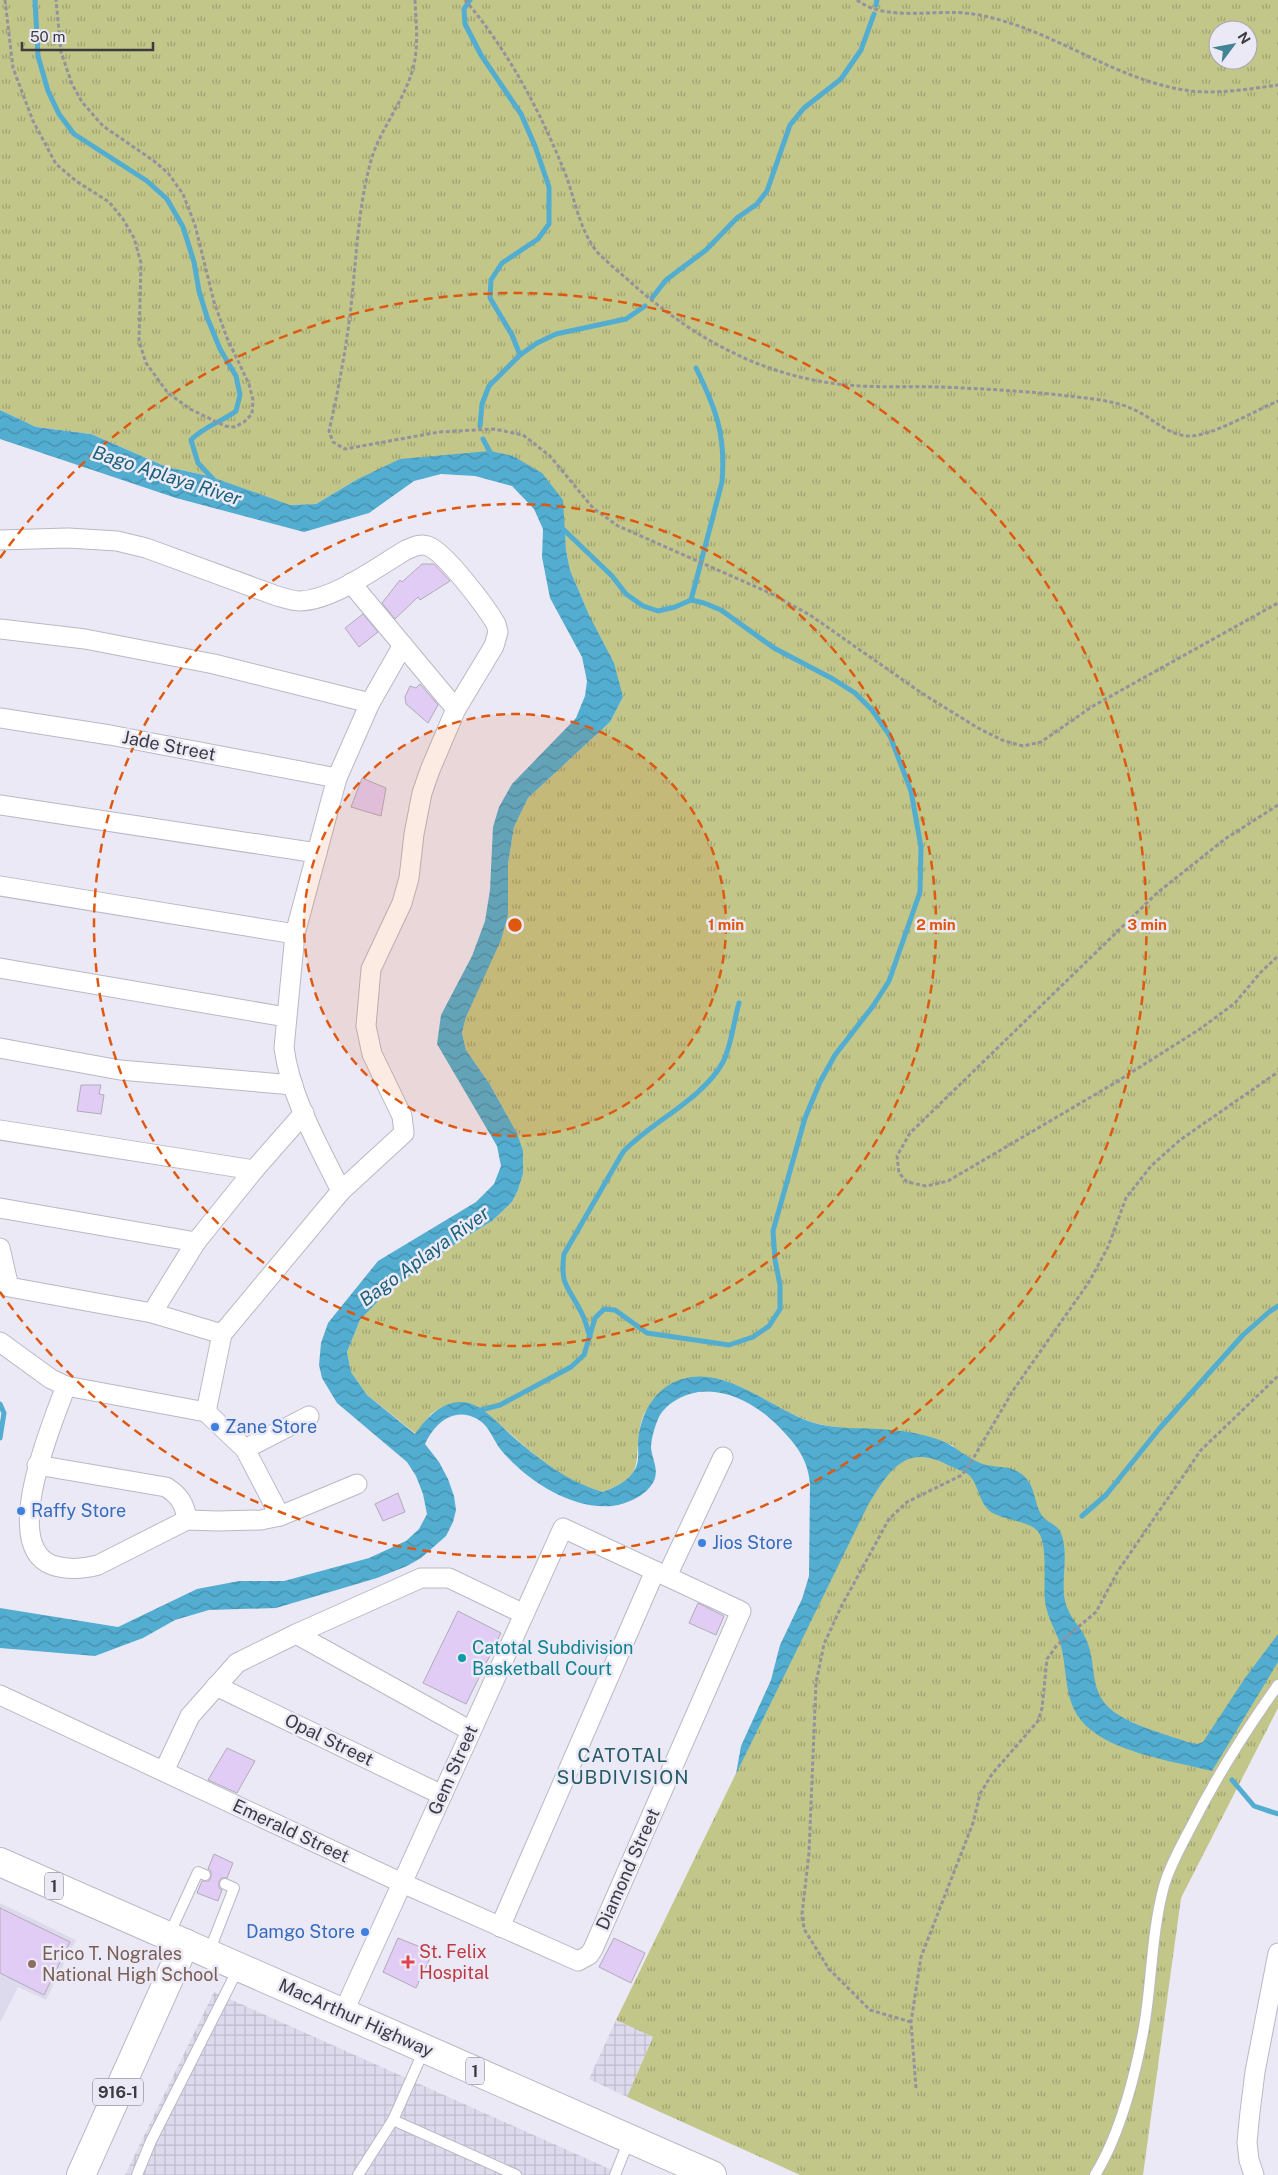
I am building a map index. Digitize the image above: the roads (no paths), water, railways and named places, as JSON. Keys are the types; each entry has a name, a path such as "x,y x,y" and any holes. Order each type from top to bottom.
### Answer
{"main road":[{"name":"MacArthur Highway","path":"0,1862 630,2139 703,2173"},
{"name":"916-1","path":"81,2175 187,1944"}],"street":[{"path":"0,540 68,538 117,541 146,548 277,596 299,601 317,599 351,583 416,546 427,545 436,550 446,560 491,616 498,632 494,646 456,709 422,794 414,834 410,878 402,903 371,969 366,1026 372,1054 402,1116 404,1133 340,1191 222,1334 206,1412"},
{"path":"351,583 456,709"},
{"path":"0,629 85,640 214,664 370,703"},
{"path":"340,1191 293,1085 284,1048 295,934 337,778 370,703 402,645"},
{"name":"Jade Street","path":"0,718 110,735 337,778"},
{"path":"0,805 317,852"},
{"path":"0,886 295,934"},
{"path":"0,968 286,1017"},
{"path":"0,1048 120,1070 293,1085"},
{"path":"152,1313 196,1242 304,1112"},
{"path":"0,1130 254,1170"},
{"path":"0,1208 196,1242"},
{"path":"0,1248 9,1287 152,1313 222,1334"},
{"path":"0,1342 51,1379 66,1386 206,1412 246,1449 280,1516"},
{"path":"66,1386 37,1465 27,1504 26,1530 39,1558 48,1564 84,1569 98,1565 187,1520 246,1521 280,1516 357,1484"},
{"path":"246,1449 309,1416"},
{"path":"500,1927 661,1573 723,1457"},
{"path":"37,1465 166,1487 176,1493 182,1501 187,1520"},
{"name":"Gem Street","path":"343,2013 563,1528 661,1573"},
{"name":"Diamond Street","path":"583,1959 593,1949 741,1610 661,1573"},
{"path":"164,1772 190,1716 237,1663 296,1634 421,1578 449,1578 524,1614"},
{"path":"296,1634 471,1731"},
{"name":"Opal Street","path":"216,1686 442,1795"},
{"name":"Emerald Street","path":"0,1695 402,1883 571,1959 578,1961 583,1959"},
{"path":"1254,2175 1249,2160 1247,2142 1250,2112 1255,2072 1278,1953"}],"lane":[{"path":"1095,2175 1113,2141 1125,2106 1145,2021 1154,1936 1168,1876 1174,1859 1203,1803 1250,1725 1278,1685"},
{"path":"187,1944 198,1872 205,1875"},
{"path":"187,1944 234,1888 225,1884"},
{"path":"137,2175 151,2141 239,1967"},
{"path":"358,2175 393,2120 424,2048"},
{"path":"393,2120 516,2175"},
{"path":"615,2175 630,2139"}],"water":[{"name":"Bago Aplaya River","path":"0,410 36,427 91,434 167,467 209,476 290,505 316,504 356,480 400,459 490,451 513,456 542,473 563,500 566,550 570,570 589,615 614,663 623,697 610,722 528,798 514,827 508,864 508,915 501,940 466,1017 462,1033 466,1050 489,1083 517,1133 523,1151 523,1174 512,1202 492,1221 458,1242 386,1293 360,1320 347,1352 351,1372 367,1395 415,1434 431,1415 445,1406 460,1402 475,1405 554,1469 577,1482 603,1492 624,1481 636,1468 639,1432 642,1421 657,1395 672,1383 700,1376 734,1384 785,1410 818,1424 836,1427 897,1430 920,1434 943,1441 983,1464 1015,1470 1025,1477 1032,1487 1038,1509 1043,1517 1060,1531 1063,1538 1065,1562 1064,1595 1068,1610 1088,1644 1099,1694 1105,1704 1125,1719 1187,1742 1197,1744 1203,1742 1245,1678 1278,1634 1278,1662 1212,1771 1141,1754 1122,1747 1106,1740 1091,1730 1080,1719 1069,1695 1062,1650 1046,1608 1044,1556 1042,1539 1039,1533 1024,1523 991,1512 984,1504 973,1480 968,1474 931,1458 919,1457 908,1459 890,1472 868,1505 736,1774 741,1746 771,1680 780,1645 802,1599 809,1576 810,1484 804,1459 778,1426 756,1407 743,1400 715,1392 686,1395 666,1407 659,1416 652,1437 651,1444 656,1470 655,1478 648,1489 638,1497 625,1503 612,1506 596,1506 565,1498 550,1491 511,1461 501,1450 483,1423 470,1416 454,1415 434,1429 425,1444 439,1462 448,1479 454,1496 456,1510 453,1522 446,1536 421,1558 407,1566 377,1578 276,1608 209,1610 175,1620 143,1638 95,1656 0,1648 0,1608 118,1627 197,1589 239,1581 284,1581 369,1558 406,1541 419,1529 427,1514 423,1494 416,1476 407,1462 337,1403 322,1378 319,1365 321,1343 328,1323 378,1261 476,1202 494,1184 501,1166 497,1146 437,1044 441,1015 472,956 485,921 490,890 493,827 499,807 512,784 576,718 585,696 587,681 582,657 550,598 542,557 543,529 534,509 512,486 475,476 441,474 414,481 369,513 304,532 176,498 0,439"}],"waterway":[{"name":"Bago Aplaya River","path":"35,0 38,56 48,91 59,114 74,134 147,181 167,199 183,227 194,262 199,291 207,317 220,349 236,376 240,395 236,411 202,431 191,440 198,463 213,479"},
{"path":"470,0 464,9 465,24 481,55 521,114 535,146 549,187 549,224 538,239 502,263 491,280 490,298 512,335 520,355"},
{"path":"876,5 877,0"},
{"path":"652,298 666,280 706,250 737,218 757,204 767,191 790,125 804,108 841,79 861,50 874,14"},
{"path":"480,426 482,404 489,386 520,355 537,343 556,334 626,319 645,306"},
{"path":"691,600 722,482 723,465 718,423 709,396 696,368"},
{"path":"483,439 492,456"},
{"path":"477,1411 500,1405 571,1367 584,1355 595,1318 604,1309 615,1310 647,1333 729,1345 753,1337 769,1326 780,1309 780,1285 775,1260 773,1231 805,1118 820,1082 835,1055 873,1006 889,981 920,892 921,847 911,791 890,736 872,710 855,693 833,679 774,648 721,610 691,600 675,607 658,611 643,606 626,594 612,576 561,527"},
{"path":"590,1337 583,1316 564,1278 564,1254 623,1152 648,1130 690,1099 714,1075 726,1056 739,1003"},
{"path":"1082,1516 1106,1495 1159,1429 1243,1335 1278,1306"},
{"path":"0,1404 4,1413 0,1438"},
{"path":"1232,1780 1254,1806 1278,1814"}],"place":[{"name":"Zane Store","path":"215,1427"},
{"name":"Raffy Store","path":"21,1511"},
{"name":"Jios Store","path":"702,1543"},
{"name":"Catotal Subdivision Basketball Court","path":"462,1658"},
{"name":"Damgo Store","path":"365,1932"},
{"name":"St. Felix Hospital","path":"408,1962"},
{"name":"Erico T. Nograles National High School","path":"32,1964"}],"district":[{"name":"CATOTAL SUBDIVISION","path":"623,1766"}]}
